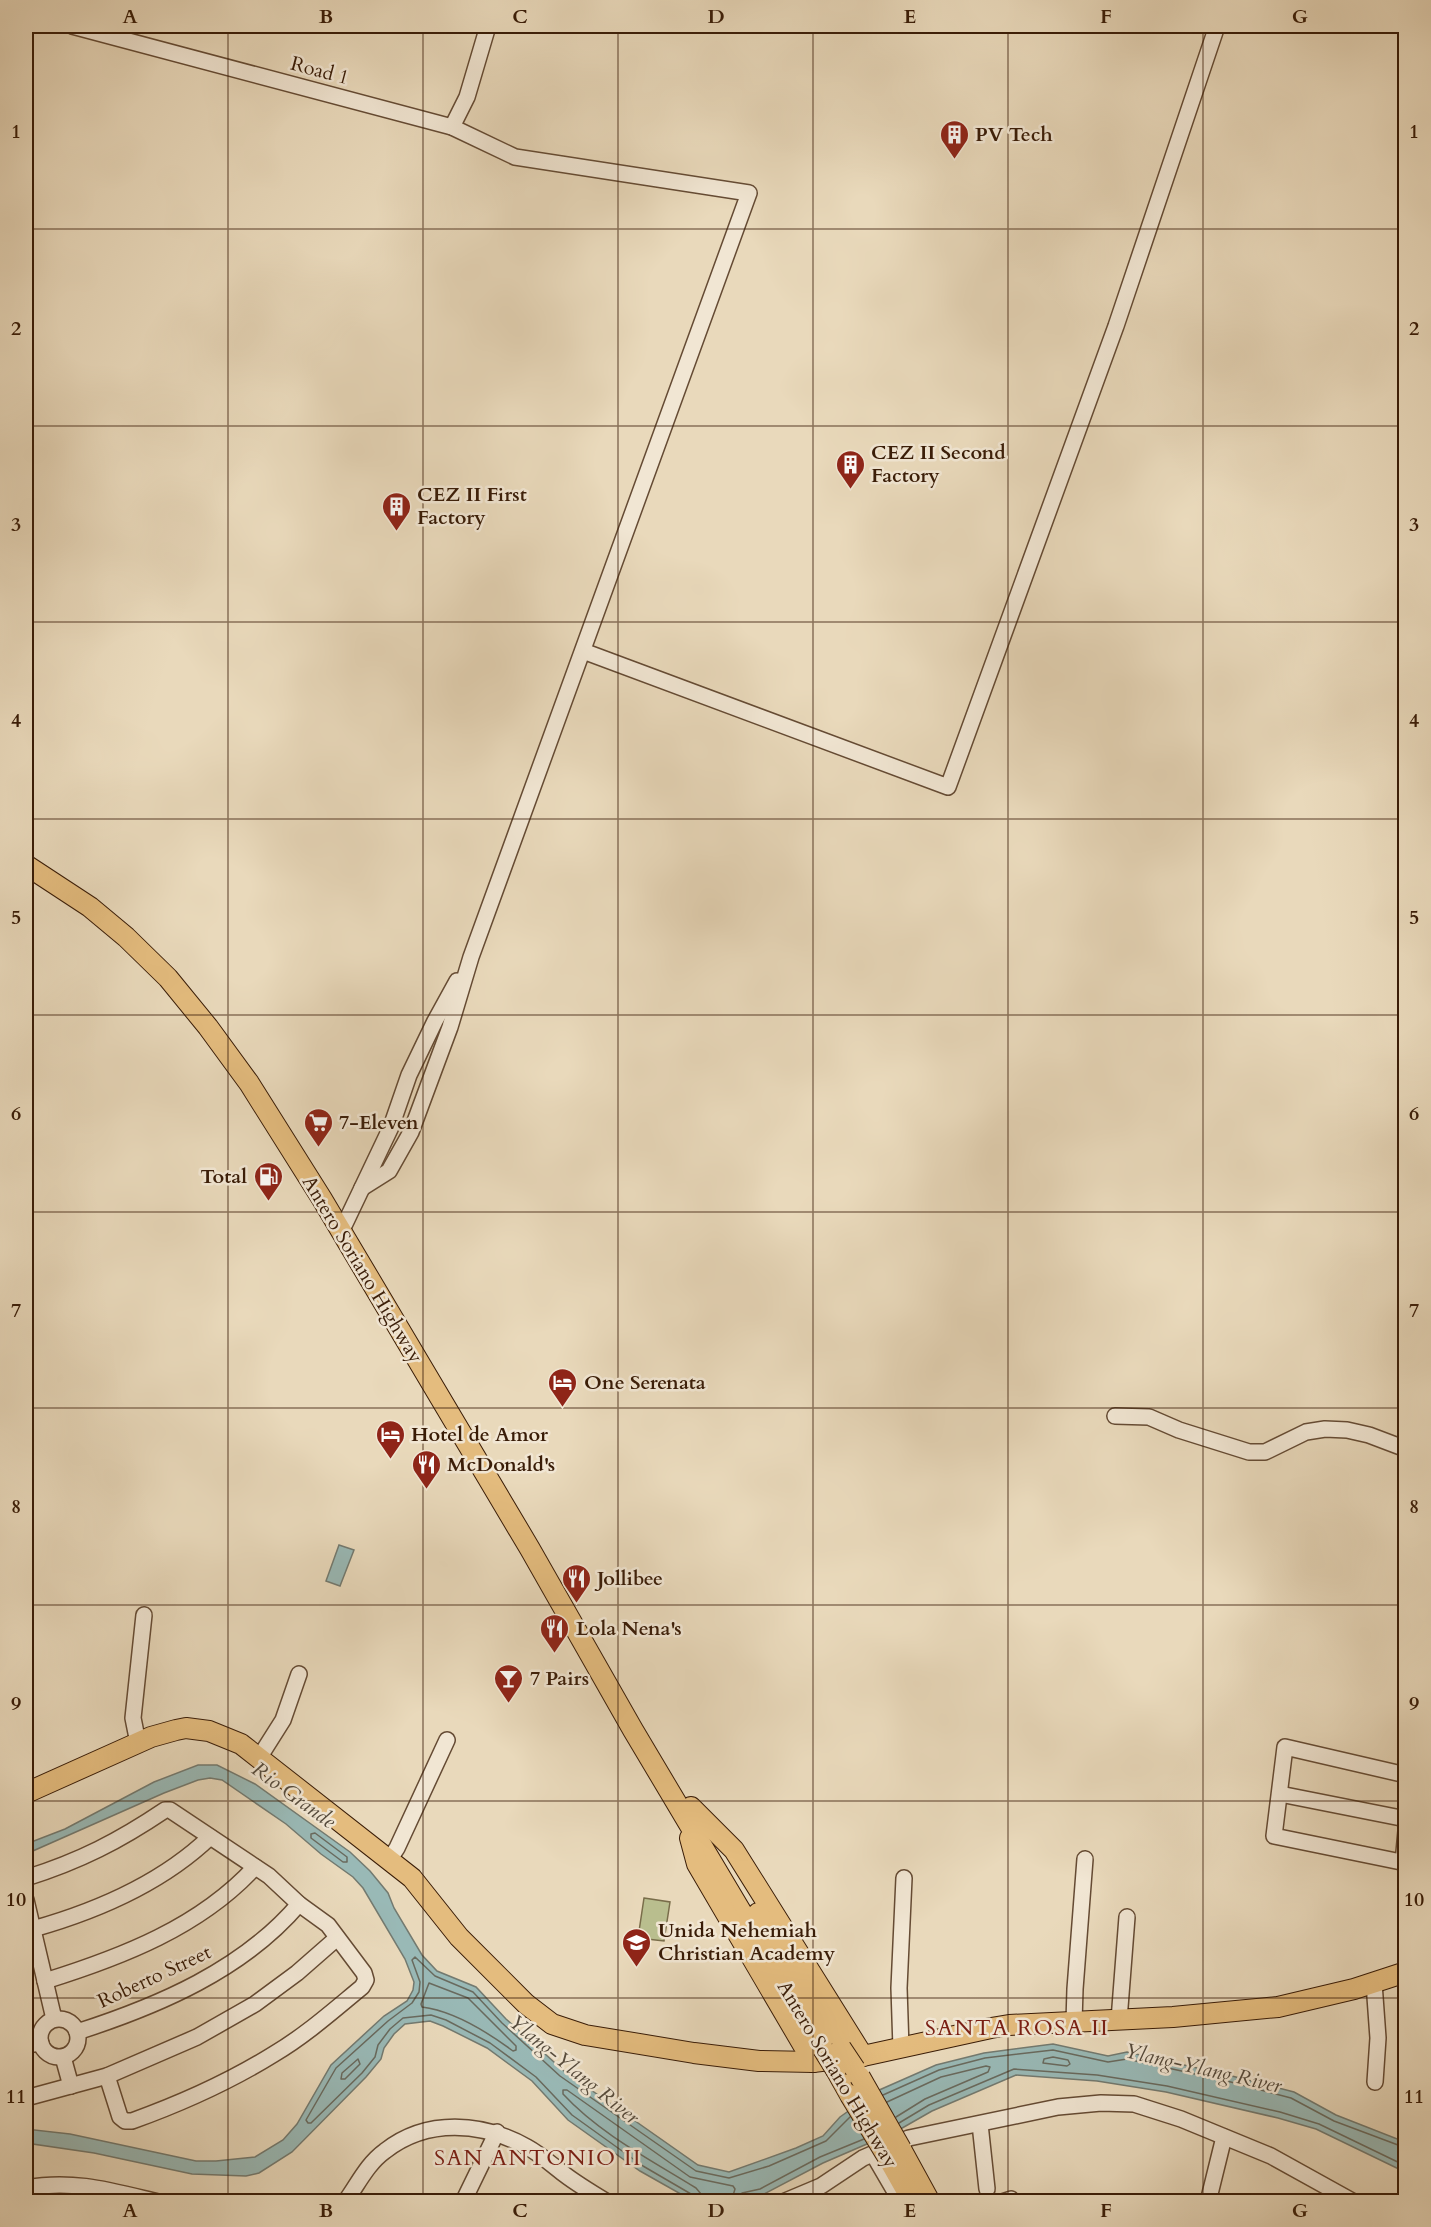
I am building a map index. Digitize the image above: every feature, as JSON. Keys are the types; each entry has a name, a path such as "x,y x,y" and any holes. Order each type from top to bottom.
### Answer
{"main road":[{"name":"Antero Soriano Highway","path":"26,865 90,907 126,936 168,978 249,1083 341,1232 530,1549 633,1730 686,1810 826,2053 853,2068 887,2153 930,2202"},
{"path":"26,1793 138,1743 176,1730 197,1729 229,1737 416,1882 459,1937 526,2004 552,2024 585,2035 660,2049 759,2061 826,2053 853,2068"},
{"path":"686,1810 734,1850 853,2068"},
{"path":"853,2068 902,2048 991,2028 1173,2017 1278,2007 1374,1983 1406,1972"},
{"name":"Antero Soriano Highway","path":"853,2068 850,2095 887,2153 913,2202"}],"street":[{"name":"Road 1","path":"72,26 452,127 515,157 749,193 582,651"},
{"path":"452,127 467,97 488,26"},
{"path":"362,1188 389,1171 411,1132 450,1027 471,957 582,651 948,787 1116,326 1217,26"},
{"path":"341,1232 391,1126 409,1075 435,1021 471,957"},
{"path":"1115,1416 1149,1417 1179,1430 1249,1452 1265,1452 1305,1432 1325,1429 1347,1430 1369,1435 1406,1449"},
{"path":"138,1743 134,1718 144,1615"},
{"path":"259,1758 283,1720 299,1674"},
{"path":"389,1860 397,1848 447,1740"},
{"path":"1406,1775 1285,1747 1274,1836 1404,1863 1406,1831"},
{"path":"1280,1794 1406,1819"},
{"path":"26,1878 96,1852 125,1837 165,1810 170,1810 269,1876 299,1904 328,1925 364,1973 366,1980 362,1987 313,2028 275,2054 209,2090 132,2121 125,2121 120,2117 107,2076"},
{"path":"33,1929 86,1912 124,1896 170,1869 193,1853 210,1837"},
{"path":"1074,2022 1085,1859"},
{"path":"45,1981 98,1965 137,1949 167,1933 222,1899 255,1867"},
{"path":"902,2048 899,1988 904,1878"},
{"path":"26,1900 54,2019"},
{"name":"Roberto Street","path":"77,2032 138,2011 196,1984 252,1947 285,1921 299,1904"},
{"path":"1119,2020 1126,1917"},
{"path":"26,2098 107,2076 197,2037 255,2004 297,1973 337,1938"},
{"path":"1374,1983 1378,2038 1375,2082"},
{"path":"54,2019 66,2020 77,2032 76,2046 71,2053 63,2057 50,2055 33,2044 43,2026 54,2019"},
{"path":"63,2057 71,2086"},
{"path":"783,2202 821,2186 863,2158 887,2153 909,2138 1058,2107 1114,2103 1143,2107 1181,2119 1271,2156 1354,2202"},
{"path":"980,2124 987,2189"},
{"path":"345,2202 367,2169 384,2151 428,2129 451,2126 497,2132 530,2148 607,2202"},
{"path":"463,2202 497,2132"},
{"path":"1208,2202 1224,2137"},
{"path":"887,2153 901,2202"},
{"path":"26,2188 73,2184 104,2195 158,2202"},
{"path":"821,2186 823,2202"}],"green space":[{"path":"644,1898 670,1902 664,1941 638,1938"}],"water":[{"path":"339,1545 354,1550 340,1586 326,1581"},
{"path":"198,1765 217,1765 255,1784 350,1852 388,1893 394,1908 422,1955 437,1971 476,1987 506,2019 564,2071 698,2165 729,2172 796,2148 823,2136 840,2117 877,2091 936,2065 984,2053 1053,2044 1108,2056 1127,2052 1294,2092 1336,2115 1405,2142 1405,2172 1316,2129 1278,2118 1166,2092 1097,2081 1016,2075 932,2111 897,2131 823,2163 762,2195 732,2201 693,2201 640,2171 568,2120 532,2081 487,2048 430,2021 405,2024 394,2034 384,2048 381,2059 366,2077 292,2152 259,2173 246,2176 192,2174 94,2153 26,2143 26,2129 70,2134 196,2161 255,2157 283,2140 297,2124 331,2065 384,2016 407,2001 413,1990 414,1982 405,1959 363,1888 353,1877 321,1854 286,1824 222,1780 210,1778 198,1780 26,1854 26,1844 65,1829 154,1782"}],"place":[{"name":"PV Tech","path":"954,160"},
{"name":"CEZ II Second Factory","path":"850,490"},
{"name":"CEZ II First Factory","path":"396,532"},
{"name":"7-Eleven","path":"318,1148"},
{"name":"Total","path":"268,1202"},
{"name":"One Serenata","path":"563,1408"},
{"name":"Hotel de Amor","path":"390,1460"},
{"name":"McDonald's","path":"426,1490"},
{"name":"Jollibee","path":"576,1604"},
{"name":"Lola Nena's","path":"555,1654"},
{"name":"7 Pairs","path":"509,1704"},
{"name":"Unida Nehemiah Christian Academy","path":"637,1968"}],"district":[{"name":"SANTA ROSA II","path":"1017,2027"},
{"name":"SAN ANTONIO II","path":"538,2157"}],"water label":[{"name":"Rio Grande","path":"294,1795"},
{"name":"Ylang-Ylang River","path":"1203,2068"},
{"name":"Ylang-Ylang River","path":"574,2069"}]}
